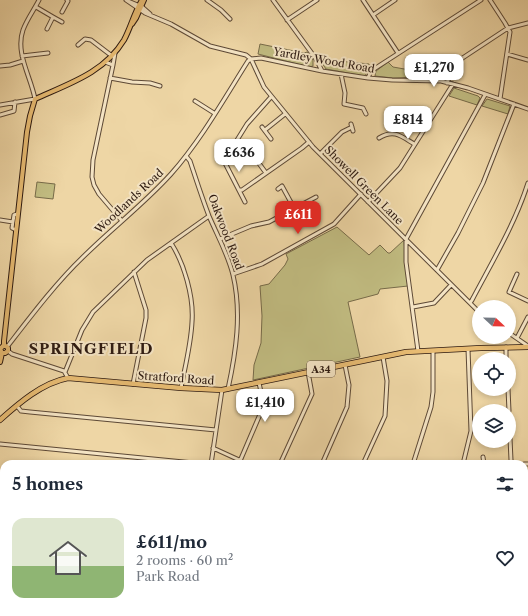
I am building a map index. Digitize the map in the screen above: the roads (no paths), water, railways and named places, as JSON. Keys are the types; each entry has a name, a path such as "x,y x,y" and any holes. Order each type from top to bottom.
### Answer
{"highway":[{"name":"Stratford Road","path":"0,420 17,406 48,385 68,378 222,390 418,351 528,346"}],"main road":[{"path":"1,351 5,353 6,348 4,341 17,214 29,121 35,99 80,79 105,62 113,54 130,28 143,0"},
{"path":"0,362 1,348 6,348"}],"street":[{"path":"0,105 35,99 22,56 21,43 22,31 39,0"},
{"path":"62,12 68,1 67,0"},
{"name":"Yardley Wood Road","path":"126,0 210,46 246,55 251,59 261,58 322,71 368,78 447,82 528,109"},
{"path":"207,0 221,10 230,19"},
{"path":"273,0 316,59 322,71"},
{"path":"287,20 317,0"},
{"path":"363,0 398,53"},
{"path":"373,15 395,0"},
{"path":"368,78 371,71 481,0"},
{"path":"490,0 508,28 510,36 500,99"},
{"path":"36,7 62,22"},
{"path":"47,29 53,17"},
{"path":"447,82 455,63 508,28 528,23"},
{"path":"78,45 84,39 89,39 113,54 113,65 93,160 92,177 99,194 122,221"},
{"path":"41,48 43,53"},
{"path":"22,56 48,53"},
{"path":"507,54 528,60"},
{"name":"Showell Green Lane","path":"251,59 260,80 271,97 309,142 470,303"},
{"name":"Woodlands Road","path":"6,348 71,269 99,241 158,188 186,156 248,61 251,59"},
{"path":"0,66 24,61"},
{"path":"105,62 113,65"},
{"path":"341,74 345,93 344,104 363,108 366,114"},
{"path":"110,78 127,82 150,83 160,86"},
{"path":"368,202 395,175 453,84"},
{"path":"418,351 406,262 406,239 485,94"},
{"path":"245,202 225,163 225,159 247,124 271,97"},
{"path":"195,101 214,113"},
{"path":"0,115 14,111 15,102"},
{"path":"437,270 483,183 514,104"},
{"path":"265,130 285,114"},
{"path":"262,127 271,139"},
{"path":"320,154 342,132 352,127"},
{"path":"379,138 388,134 396,134 414,144"},
{"path":"239,190 242,190 309,142"},
{"name":"Oakwood Road","path":"186,156 190,161 209,216 220,239 233,274 238,315 238,335 228,389"},
{"path":"255,158 266,173"},
{"path":"470,303 508,231 528,183"},
{"path":"278,189 282,186 294,208"},
{"path":"233,274 262,264 334,224 361,194"},
{"path":"220,239 251,226 269,222 316,197"},
{"path":"16,230 12,229 14,214 17,214"},
{"path":"65,372 82,330 99,307 147,260 209,216"},
{"path":"0,220 13,222"},
{"path":"171,243 179,258 185,276 191,304 192,321 181,388"},
{"path":"406,249 412,246"},
{"path":"133,384 146,318 146,310 134,272"},
{"path":"517,274 508,292 528,301"},
{"path":"413,307 434,304 451,285"},
{"path":"528,317 517,338 528,346"},
{"path":"506,347 506,352"},
{"path":"6,348 65,372 68,378"},
{"path":"464,460 471,431 468,349"},
{"path":"414,460 431,407 434,392 433,351"},
{"path":"365,460 385,416 387,381 383,357"},
{"path":"324,460 347,407 349,385 345,365"},
{"path":"282,460 312,394 308,372"},
{"path":"213,448 240,460 264,406 259,383"},
{"path":"212,460 222,390"},
{"path":"17,406 20,411 216,430"},
{"path":"0,444 163,460"},
{"path":"510,448 511,460"}],"district":[{"name":"SPRINGFIELD","path":"91,348"}]}
